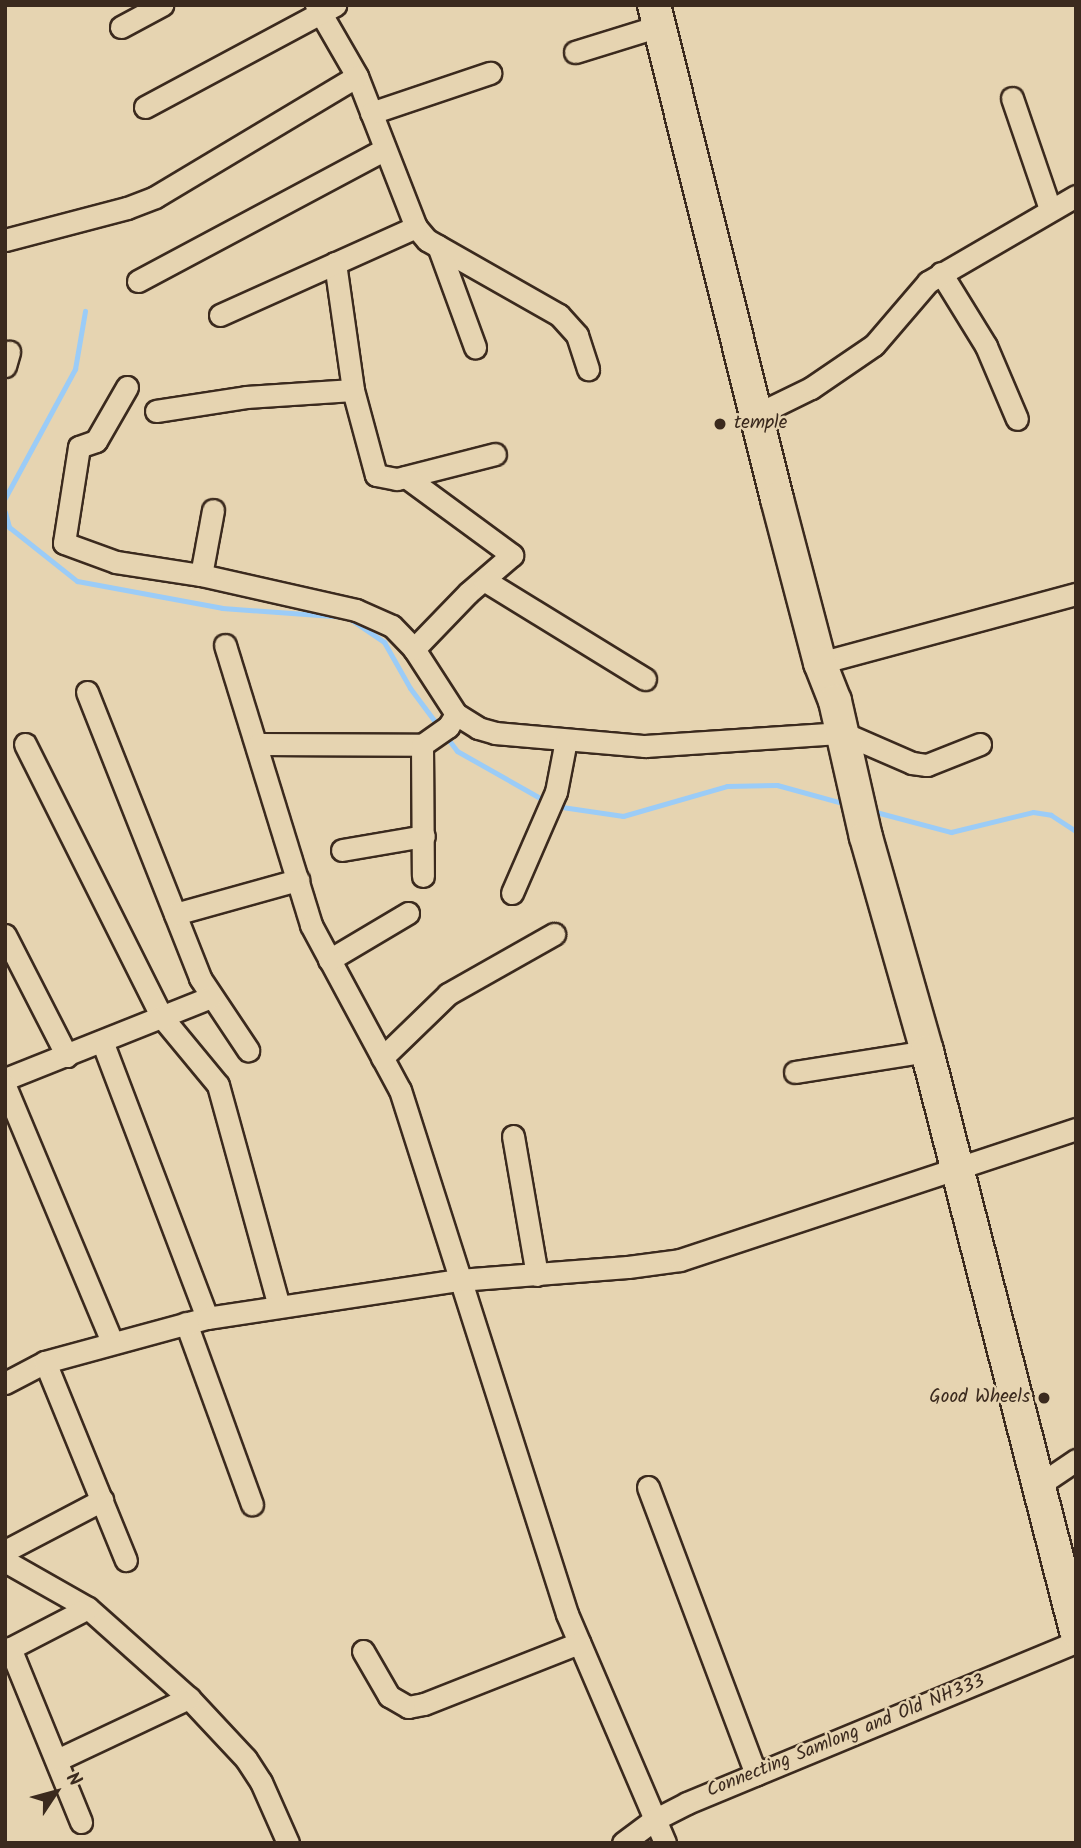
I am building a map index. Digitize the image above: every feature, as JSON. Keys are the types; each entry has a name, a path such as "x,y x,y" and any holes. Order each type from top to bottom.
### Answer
{"main road":[{"path":"662,12 772,407 854,792 927,1051 1076,1631"},
{"path":"662,12 828,661"}],"street":[{"path":"121,27 162,5"},
{"path":"145,107 324,8 357,76 416,227 427,240 559,315 577,335 588,369"},
{"path":"575,52 662,12"},
{"path":"371,113 490,73"},
{"path":"5,240 53,225 127,208 155,197 357,76"},
{"path":"1012,98 1051,209"},
{"path":"138,281 385,149"},
{"path":"772,407 811,388 874,345 917,292 941,273 1076,196"},
{"path":"220,315 416,227"},
{"path":"438,246 475,347"},
{"path":"335,263 352,390 376,475 383,478 406,477 495,454"},
{"path":"941,273 986,346 1017,419"},
{"path":"5,354 9,352 5,366"},
{"path":"127,387 96,441 79,447 64,543 116,562 201,575 356,610 392,626 414,649 439,732 424,836 423,876"},
{"path":"156,411 246,397 352,390"},
{"path":"406,477 512,555 414,649"},
{"path":"201,575 213,510"},
{"path":"484,580 645,679"},
{"path":"828,661 1076,594"},
{"path":"225,645 258,744 312,925 400,1090 459,1280 579,1643 665,1843"},
{"path":"87,692 211,997 248,1050"},
{"path":"258,744 478,728 495,733 645,746 843,733 912,762 927,765 980,744"},
{"path":"512,893 551,801 565,740"},
{"path":"25,744 161,1016 218,1086 279,1307"},
{"path":"342,850 424,836"},
{"path":"176,914 298,880"},
{"path":"329,960 408,913"},
{"path":"382,1058 448,994 554,934"},
{"path":"5,935 67,1056"},
{"path":"5,1079 211,997"},
{"path":"102,1041 207,1318"},
{"path":"795,1072 927,1051"},
{"path":"5,1086 113,1342"},
{"path":"5,1382 45,1362 207,1318 459,1280 680,1260 1076,1129"},
{"path":"513,1136 537,1275"},
{"path":"186,1323 252,1504"},
{"path":"45,1362 126,1560"},
{"path":"1039,1485 1076,1460"},
{"path":"648,1487 756,1774"},
{"path":"5,1551 102,1500"},
{"path":"5,1562 88,1608 189,1698 246,1759 261,1782 288,1843"},
{"path":"81,1822 8,1649 88,1608"},
{"name":"Connecting Samlong and Old NH333","path":"623,1843 654,1820 756,1774 1076,1642"},
{"path":"363,1651 389,1696 408,1707 424,1704 579,1643"},
{"path":"57,1760 189,1698"}],"waterway":[{"path":"5,498 75,369 85,311"},
{"path":"5,512 9,527 77,581 222,608 347,617 384,642 410,688 439,727"},
{"path":"445,735 457,751 547,802"},
{"path":"555,806 623,816 727,786 777,785 846,804"},
{"path":"872,811 951,832 1033,812 1051,815 1076,831"}],"place":[{"name":"temple","path":"720,424"},
{"name":"Good Wheels","path":"1044,1398"}]}
